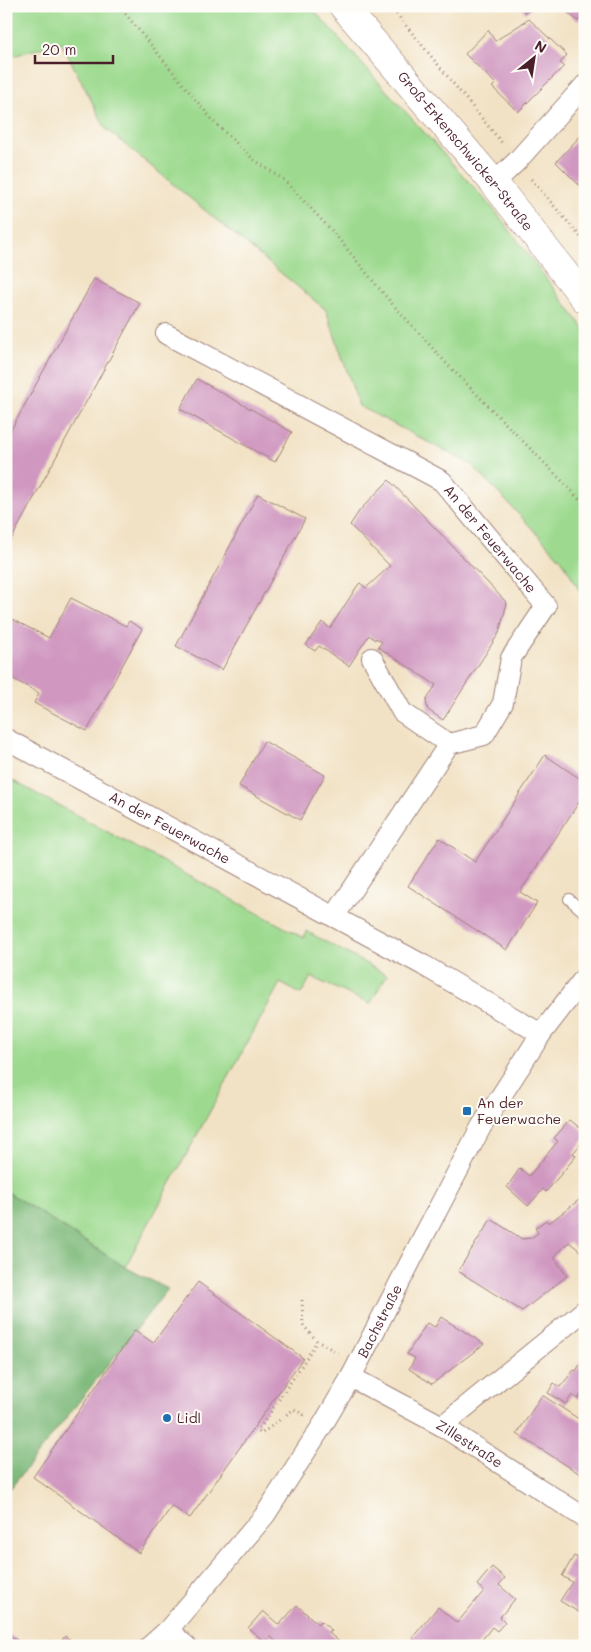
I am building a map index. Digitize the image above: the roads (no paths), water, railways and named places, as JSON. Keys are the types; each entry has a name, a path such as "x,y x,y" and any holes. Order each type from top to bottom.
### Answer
{"main road":[{"name":"Groß-Erkenschwicker-Straße","path":"343,6 494,183 585,299"}],"street":[{"path":"494,183 585,85"},
{"name":"An der Feuerwache","path":"166,334 442,481 546,606 511,658 503,703 484,735 449,744"},
{"path":"334,917 449,744 402,712 372,658"},
{"name":"An der Feuerwache","path":"6,739 423,965 541,1034"},
{"name":"Bachstraße","path":"150,1646 168,1630 265,1515 352,1377 421,1240 481,1127 541,1034 585,977"},
{"path":"442,1426 585,1310"},
{"name":"Zillestraße","path":"352,1377 442,1426 585,1518"},
{"path":"168,1630 186,1646"}],"lane":[{"path":"569,899 585,912"}],"place":[{"name":"An der Feuerwache","path":"467,1111"},
{"name":"Lidl","path":"167,1418"}]}
